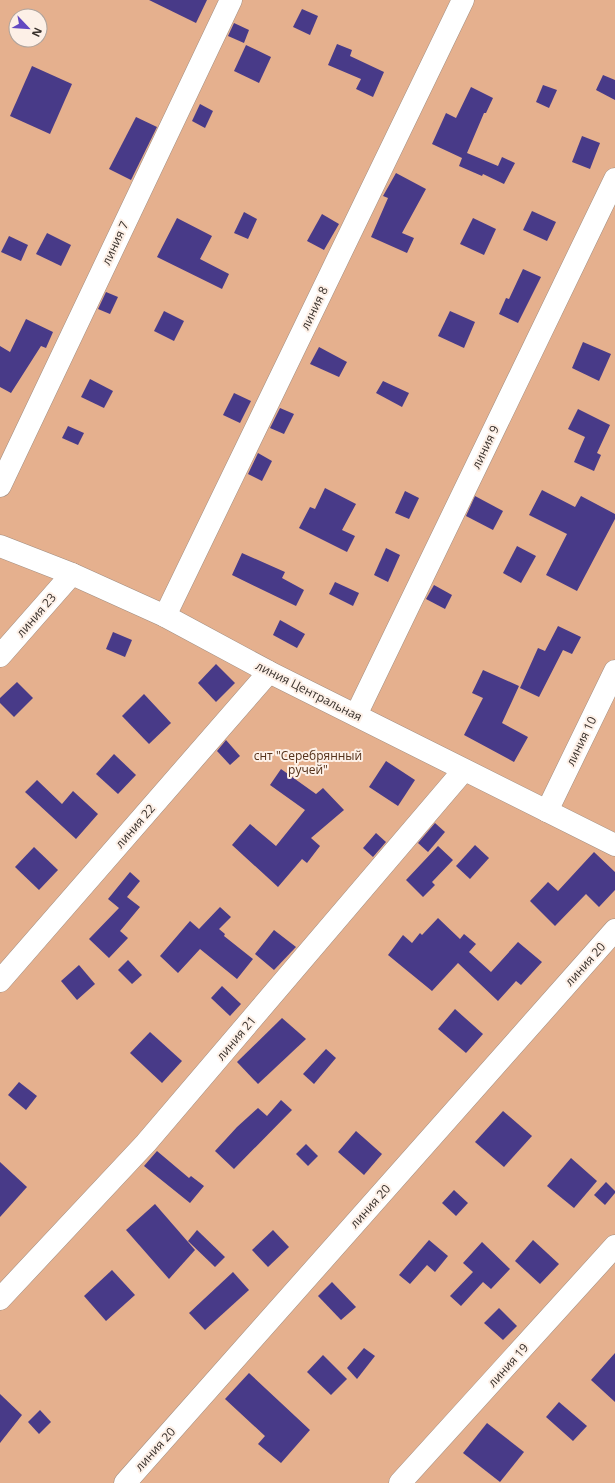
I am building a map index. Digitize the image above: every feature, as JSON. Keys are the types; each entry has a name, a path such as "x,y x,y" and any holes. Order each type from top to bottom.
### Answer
{"street":[{"name":"линия 7","path":"0,486 231,0"},
{"name":"линия 8","path":"165,616 464,0"},
{"name":"линия 9","path":"356,715 615,179"},
{"name":"линия Центральная","path":"0,546 72,574 165,616 269,672 615,845"},
{"name":"линия 23","path":"0,656 72,574"},
{"name":"линия 10","path":"547,811 615,671"},
{"name":"линия 22","path":"0,981 269,672"},
{"name":"линия 21","path":"0,1299 146,1143 464,770"},
{"name":"линия 20","path":"124,1483 615,930"},
{"name":"линия 19","path":"400,1483 615,1246"}],"green space":[{"name":"снт \"Серебрянный ручей\"","path":"0,0 615,0 615,1483 0,1483"}],"building":[{"path":"149,0 207,0 196,23"},
{"path":"302,9 318,16 310,35 293,27"},
{"path":"234,23 249,30 244,43 228,36"},
{"path":"337,44 352,50 350,56 384,72 373,97 356,89 361,79 328,65"},
{"path":"246,45 271,57 259,83 234,71"},
{"path":"32,66 72,84 50,134 10,116"},
{"path":"603,75 615,80 615,100 596,90"},
{"path":"543,85 557,90 549,108 536,102"},
{"path":"471,87 493,98 486,113 484,113 467,153 498,166 502,157 515,163 504,184 483,174 482,176 459,166 462,158 432,144 446,113 456,118"},
{"path":"200,104 213,111 205,128 192,121"},
{"path":"136,117 157,127 131,180 109,169"},
{"path":"582,136 600,143 590,169 572,162"},
{"path":"396,173 426,189 402,233 414,238 407,253 371,237 388,198 383,196"},
{"path":"532,211 556,222 547,241 523,230"},
{"path":"244,212 257,219 248,239 234,233"},
{"path":"322,214 339,224 324,250 307,241"},
{"path":"177,218 212,236 200,259 229,274 222,289 157,257"},
{"path":"473,218 496,229 484,255 460,244"},
{"path":"47,233 71,245 61,266 36,254"},
{"path":"9,236 28,245 21,261 1,252"},
{"path":"523,269 541,277 518,323 499,314 506,298 509,299"},
{"path":"106,292 118,297 110,314 98,309"},
{"path":"164,311 184,321 174,341 154,331"},
{"path":"450,311 475,322 464,348 438,336"},
{"path":"26,319 53,332 46,348 41,346 11,393 0,387 0,346 10,352"},
{"path":"583,342 611,354 599,381 572,368"},
{"path":"319,347 347,362 339,377 310,364"},
{"path":"90,379 113,391 104,408 81,397"},
{"path":"383,381 409,393 402,407 376,393"},
{"path":"234,393 251,401 240,423 223,415"},
{"path":"280,408 294,414 284,434 270,428"},
{"path":"578,409 610,425 597,453 601,455 594,471 574,462 585,437 568,429"},
{"path":"68,426 84,433 78,445 62,438"},
{"path":"258,453 272,461 262,481 248,474"},
{"path":"325,488 356,504 342,530 355,536 347,552 299,528 310,507 315,509"},
{"path":"542,490 575,507 581,496 615,514 615,519 577,591 546,575 567,534 529,515"},
{"path":"405,491 419,498 409,519 395,513"},
{"path":"475,496 503,511 493,530 466,516"},
{"path":"517,546 536,556 521,583 503,573"},
{"path":"386,548 400,555 388,582 374,575"},
{"path":"242,553 285,572 282,578 304,590 296,606 232,575"},
{"path":"335,582 359,593 353,606 329,594"},
{"path":"434,585 452,595 445,609 426,599"},
{"path":"280,620 305,634 297,648 273,635"},
{"path":"558,626 581,637 572,654 563,650 539,697 520,688 538,648 545,651"},
{"path":"113,632 132,640 125,657 106,649"},
{"path":"216,664 235,683 216,702 198,683"},
{"path":"483,670 519,686 502,723 528,737 514,762 464,735 483,698 472,693"},
{"path":"17,682 33,698 14,717 0,703 0,698"},
{"path":"144,694 171,723 149,744 122,716"},
{"path":"226,740 240,756 230,765 217,751"},
{"path":"114,754 136,775 118,794 96,774"},
{"path":"386,761 415,780 398,806 369,787"},
{"path":"281,769 316,794 323,788 344,810 311,838 320,846 307,863 302,859 278,887 232,845 250,824 276,846 305,810 270,785"},
{"path":"37,780 62,804 73,791 98,814 76,839 25,792"},
{"path":"435,823 445,832 428,852 418,843"},
{"path":"376,833 386,842 373,857 363,848"},
{"path":"475,845 489,858 470,879 456,866"},
{"path":"438,846 453,860 432,882 435,885 423,897 406,880"},
{"path":"34,847 58,870 39,890 15,867"},
{"path":"594,852 615,872 615,890 599,907 586,894 555,926 530,901 548,882 558,891"},
{"path":"130,872 140,881 127,897 140,907 120,931 128,938 109,958 89,939 119,908 108,899"},
{"path":"220,907 231,917 219,929 225,934 224,936 253,959 237,979 200,949 178,973 160,956 190,921 199,929"},
{"path":"438,918 460,939 464,934 476,944 469,952 491,972 518,942 542,962 521,985 516,981 498,1001 458,963 432,991 388,955 403,935 412,943 420,933 422,935"},
{"path":"274,930 296,947 274,970 255,954"},
{"path":"128,960 142,975 132,984 118,970"},
{"path":"79,965 95,984 77,1000 61,981"},
{"path":"222,986 241,1004 230,1016 211,998"},
{"path":"455,1009 483,1034 466,1053 438,1029"},
{"path":"282,1018 306,1039 258,1084 237,1062"},
{"path":"150,1032 182,1061 162,1083 130,1053"},
{"path":"326,1049 336,1058 314,1084 303,1074"},
{"path":"19,1082 37,1096 26,1110 8,1095"},
{"path":"281,1100 292,1110 234,1169 215,1151 237,1127 258,1108 267,1116"},
{"path":"503,1111 532,1136 504,1167 475,1142"},
{"path":"356,1131 382,1154 364,1175 338,1152"},
{"path":"306,1144 318,1156 308,1166 296,1154"},
{"path":"157,1151 189,1178 191,1176 204,1186 190,1203 144,1166"},
{"path":"571,1158 597,1181 574,1208 547,1186"},
{"path":"0,1162 27,1187 0,1217"},
{"path":"606,1182 615,1191 615,1193 605,1205 594,1195"},
{"path":"454,1190 468,1203 456,1216 442,1203"},
{"path":"155,1204 195,1250 169,1279 126,1230"},
{"path":"197,1230 225,1257 215,1267 188,1241"},
{"path":"273,1230 289,1247 268,1267 252,1250"},
{"path":"429,1240 448,1256 435,1272 427,1265 410,1284 399,1275"},
{"path":"533,1240 559,1264 540,1284 515,1261"},
{"path":"482,1242 510,1269 491,1289 483,1282 461,1306 450,1296 473,1272 463,1263"},
{"path":"112,1270 135,1295 106,1321 84,1296"},
{"path":"233,1272 249,1290 205,1330 189,1313"},
{"path":"332,1282 356,1307 341,1320 318,1296"},
{"path":"499,1308 517,1326 503,1340 484,1323"},
{"path":"364,1348 375,1356 357,1379 347,1368"},
{"path":"615,1353 615,1402 591,1380"},
{"path":"323,1355 347,1379 331,1395 307,1372"},
{"path":"249,1373 310,1430 281,1463 258,1444 265,1436 225,1399"},
{"path":"0,1394 22,1415 0,1443"},
{"path":"559,1402 587,1426 573,1441 546,1417"},
{"path":"40,1410 51,1422 39,1434 28,1422"},
{"path":"487,1423 524,1452 500,1482 463,1453"}]}
